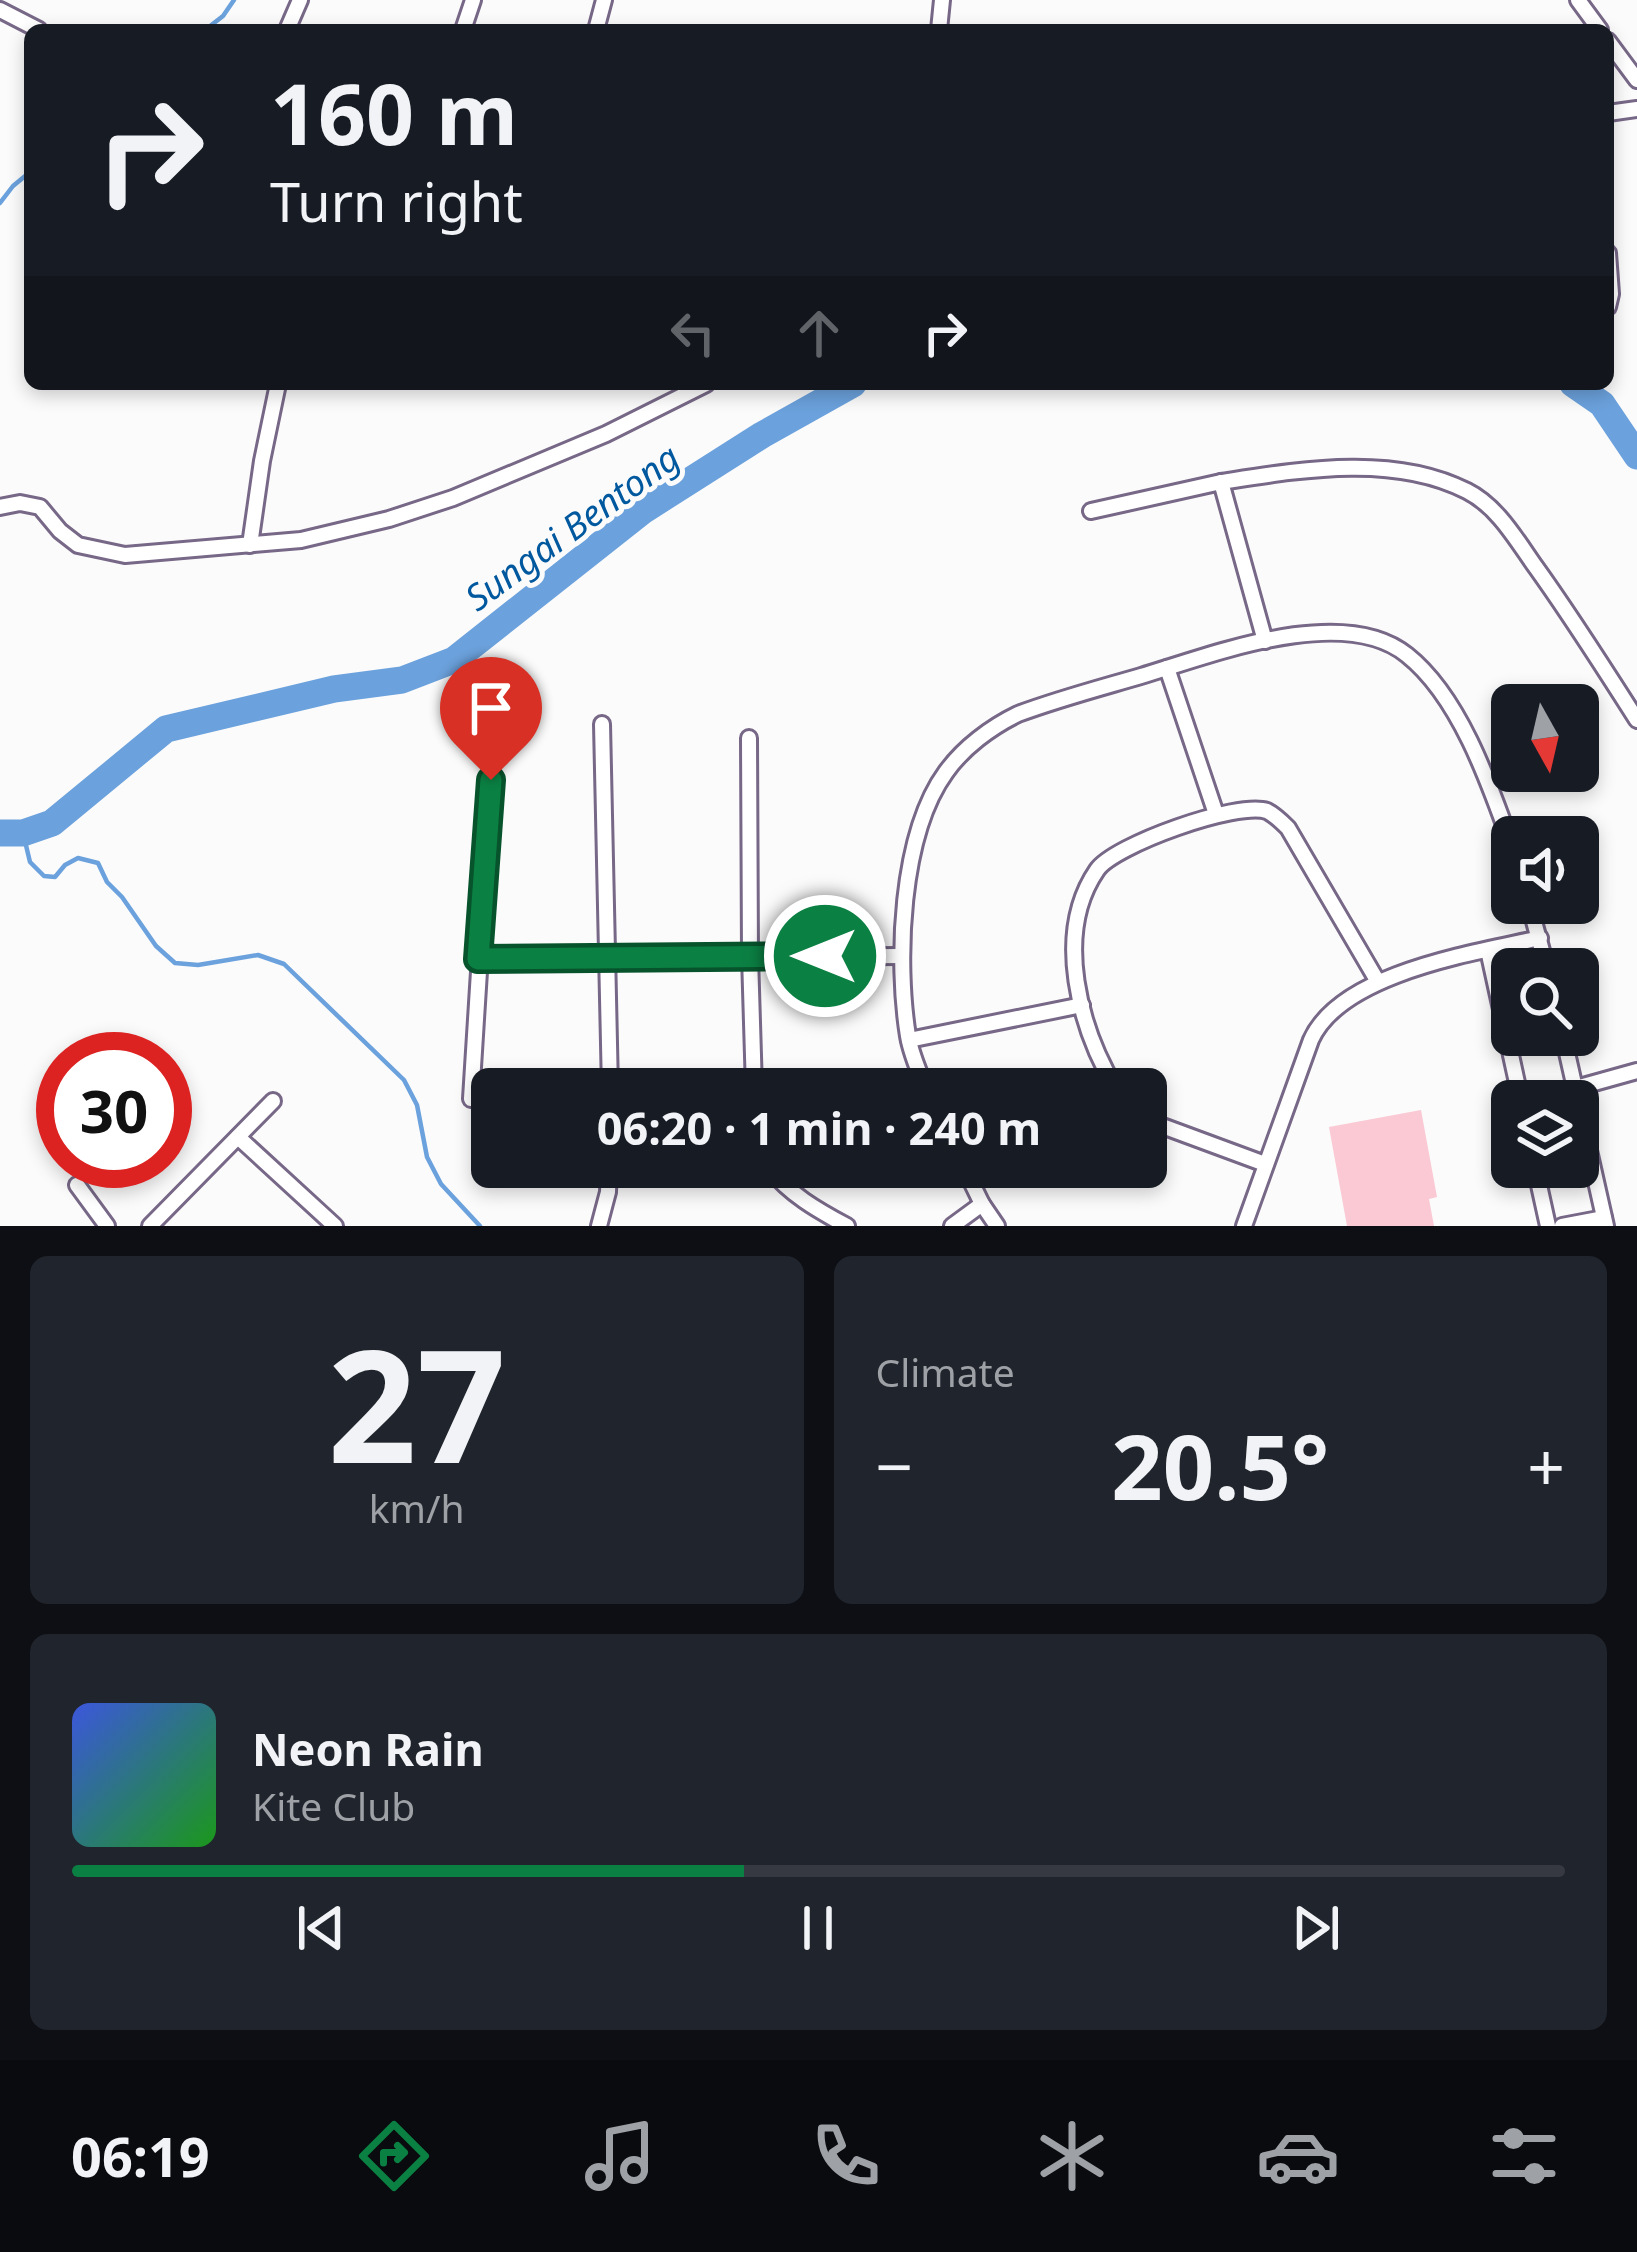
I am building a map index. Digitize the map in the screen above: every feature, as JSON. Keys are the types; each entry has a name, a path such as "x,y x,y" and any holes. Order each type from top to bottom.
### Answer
{"street":[{"path":"0,10 27,24"},
{"path":"1614,48 1637,80"},
{"path":"250,545 277,390"},
{"path":"0,507 20,503 40,507 78,545 125,556 323,535 453,498 606,434 694,390"},
{"path":"1091,511 1221,482 1325,466 1417,474 1469,491 1502,520 1578,625 1637,720"},
{"path":"1221,482 1265,640"},
{"path":"919,1068 909,1040 901,956 911,860 933,794 946,771 977,741 1018,714 1286,635 1369,636 1405,652 1442,693 1480,765 1500,816"},
{"path":"1167,668 1216,814"},
{"path":"602,724 610,1068"},
{"path":"748,738 753,1068"},
{"path":"473,1068 491,780"},
{"path":"1104,1068 1082,1005 1073,941 1095,873 1113,854 1216,814 1254,809 1280,819 1378,982"},
{"path":"1536,924 1542,948"},
{"path":"1244,1226 1315,1030 1337,1008 1402,972 1540,938"},
{"path":"1487,950 1516,1080"},
{"path":"478,959 901,956"},
{"path":"909,1040 1082,1005"},
{"path":"1599,1082 1637,1071"},
{"path":"150,1226 274,1101"},
{"path":"1167,1128 1265,1164"},
{"path":"238,1136 335,1226"},
{"path":"79,1188 106,1226"},
{"path":"599,1226 608,1188"},
{"path":"788,1188 847,1226"},
{"path":"974,1188 997,1226"},
{"path":"1540,1188 1548,1226"},
{"path":"1562,1226 1605,1222 1598,1188"},
{"path":"952,1226 982,1204"}],"shaded area":[{"path":"1421,1110 1437,1197 1429,1199 1434,1226 1347,1226 1329,1127"}],"waterway":[{"path":"213,24 234,0"},
{"path":"0,203 24,177"},
{"name":"Sungai Bentong","path":"0,833 23,833 52,823 166,729 334,689 402,680 454,660 644,510 842,390"},
{"name":"Sungai Bentong","path":"1582,390 1602,404 1637,456"},
{"path":"23,833 30,862 44,876 55,877 78,858 98,863 156,946 175,963 198,965 258,955 284,964 404,1080 417,1105 427,1157 441,1184 480,1226"}],"route":[{"path":"491,780 478,959 825,956"}]}
